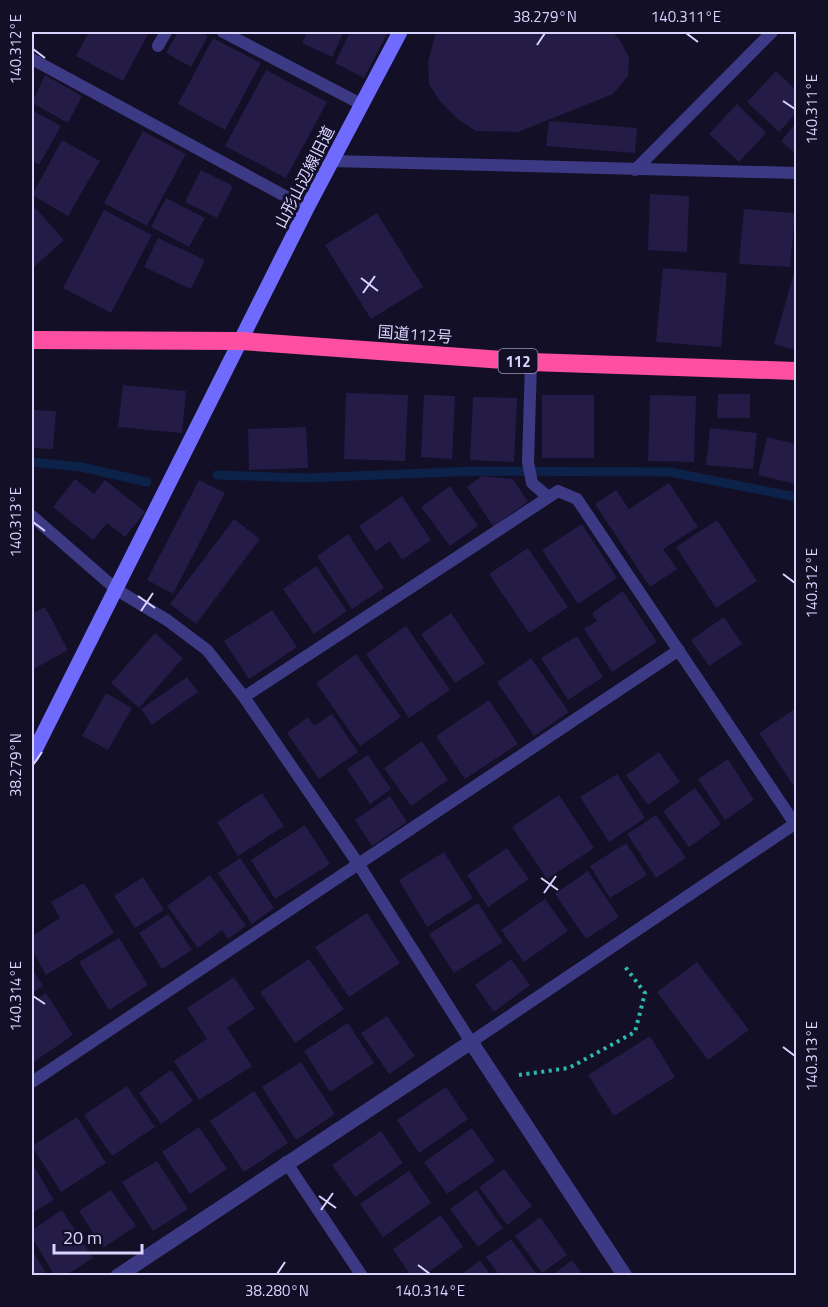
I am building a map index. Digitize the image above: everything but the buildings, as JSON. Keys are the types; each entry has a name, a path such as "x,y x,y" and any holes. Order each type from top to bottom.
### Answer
{"highway":[{"name":"国道112号","path":"32,340 241,341 531,362 796,371"}],"street":[{"name":"山形山辺線旧道","path":"32,756 307,208 400,32"},
{"path":"118,1275 471,1042 625,1275"}],"lane":[{"path":"158,46 166,32"},
{"path":"224,32 361,104"},
{"path":"635,170 772,32"},
{"path":"32,59 307,208"},
{"path":"332,161 796,173"},
{"path":"531,362 528,462 532,483 547,496"},
{"path":"32,516 117,590 167,620 207,650 244,697 360,865 471,1042 796,823 577,499 558,491 547,496 244,697"},
{"path":"32,1082 679,650"},
{"path":"286,1162 362,1275"}],"path":[{"path":"495,1078 569,1068 635,1032 645,993 611,949"}],"waterway":[{"path":"32,462 81,467 147,482"},
{"path":"217,475 305,478 476,471 670,472 796,497"}]}
